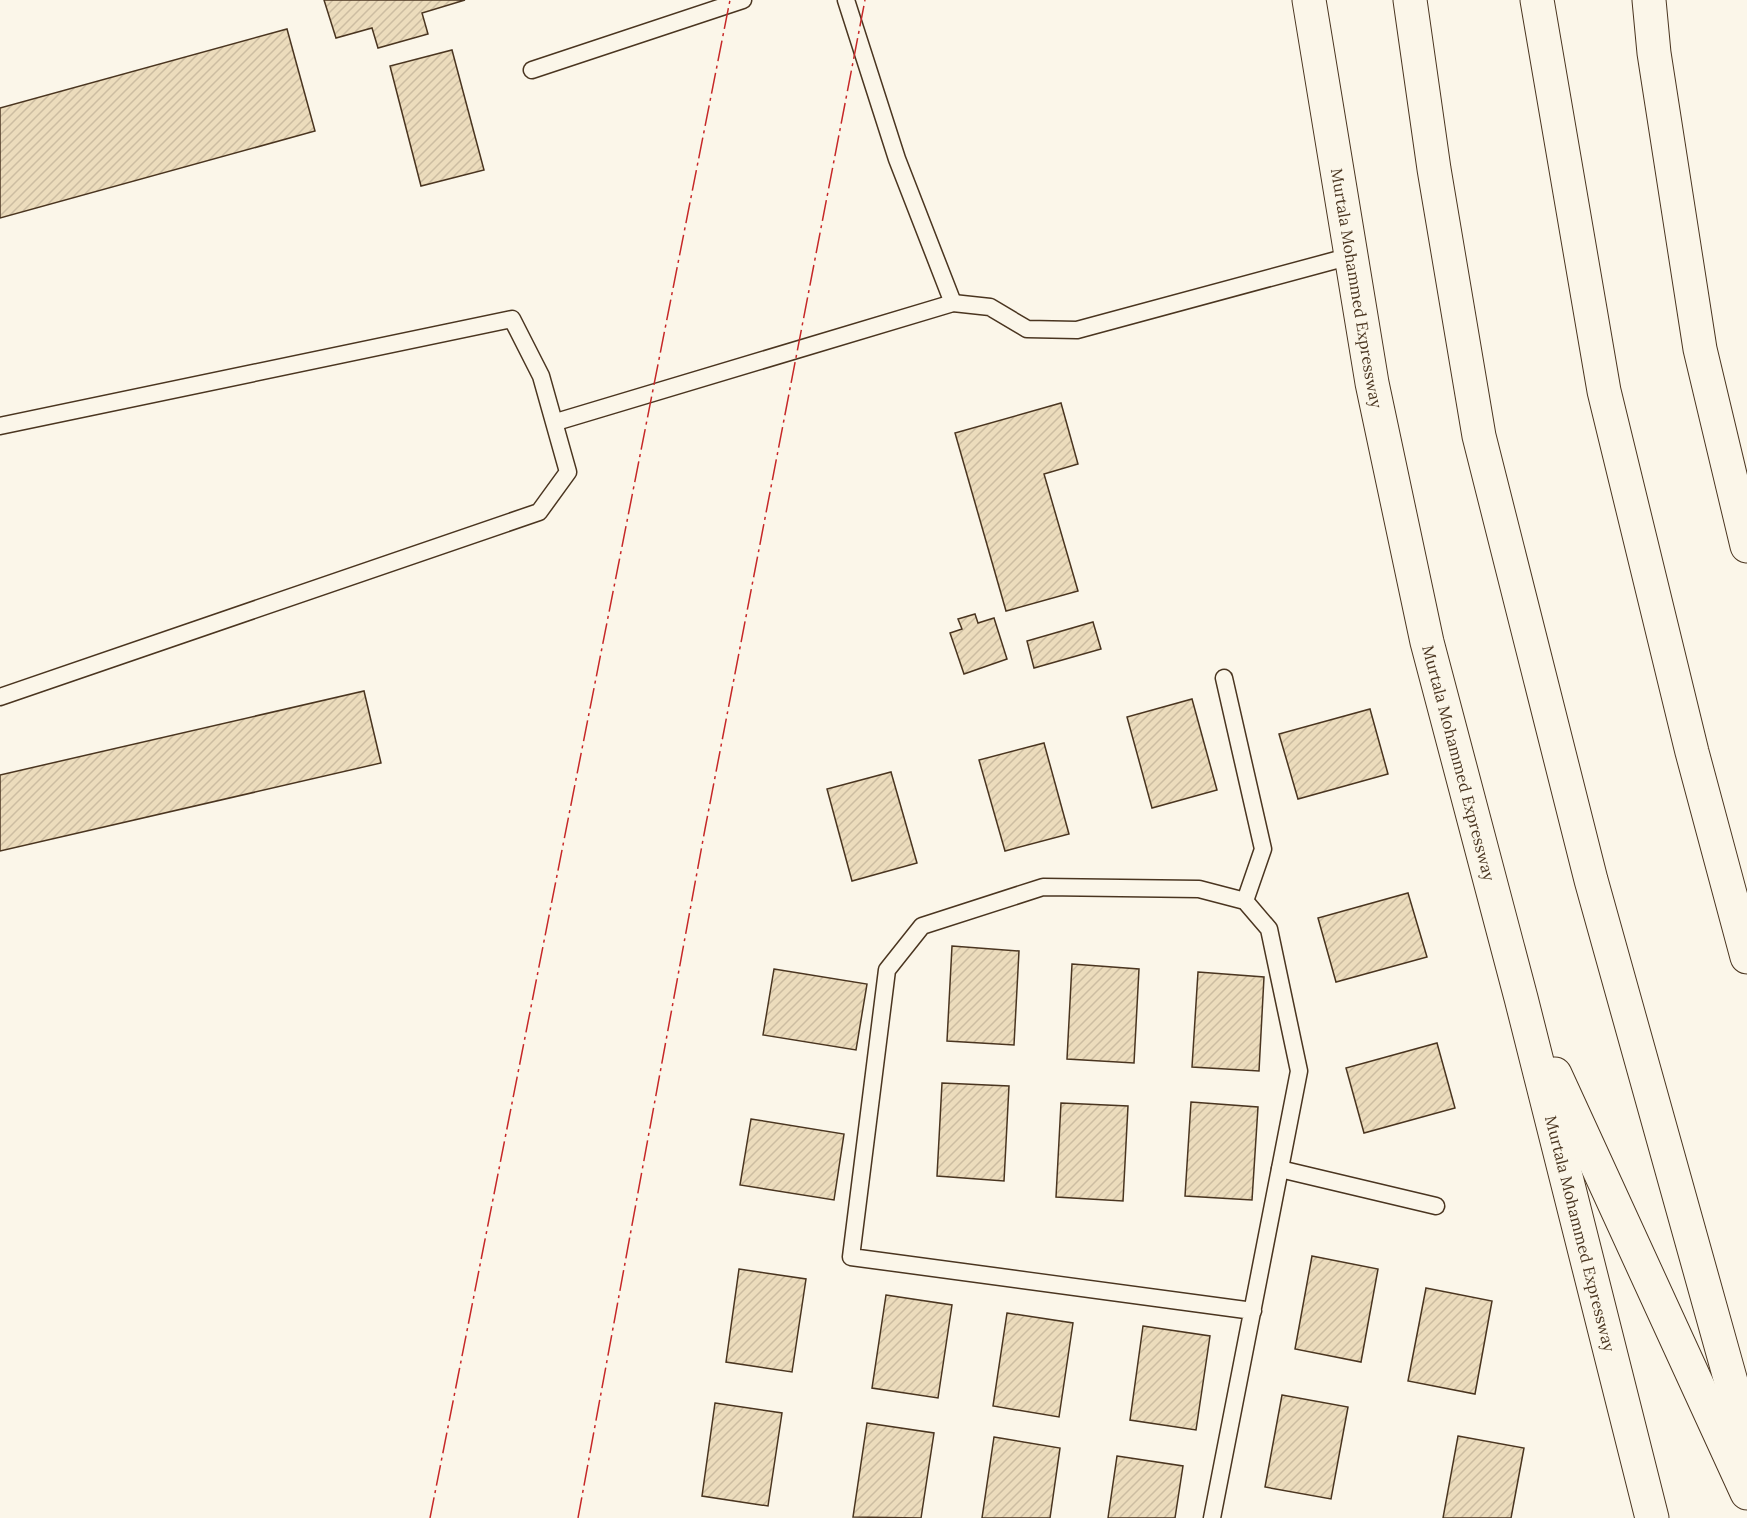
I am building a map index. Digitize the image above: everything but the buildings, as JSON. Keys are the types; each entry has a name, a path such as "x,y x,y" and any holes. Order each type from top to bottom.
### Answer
{"highway":[{"name":"Murtala Mohammed Expressway","path":"1309,0 1372,383 1427,642 1521,998 1652,1518"},
{"path":"1410,0 1434,169 1479,436 1591,880 1747,1439"},
{"path":"1537,0 1604,391 1692,752 1747,957"},
{"path":"1649,0 1700,349 1747,546"},
{"path":"1521,998 1747,1493"}],"lane":[{"path":"531,70 743,0"},
{"path":"846,0 897,159 953,303"},
{"path":"556,422 953,303 990,307 1028,328 1077,330 1351,256"},
{"path":"0,426 512,319 541,376 556,422 568,472 539,512 0,697"},
{"path":"1224,678 1263,849 1245,901"},
{"path":"1212,1518 1253,1311 1299,1071 1269,928 1245,901 1199,889 1043,887 922,926 887,970 850,1257 1253,1311"},
{"path":"1280,1169 1436,1206"}],"power":[{"path":"430,1518 730,0"},
{"path":"578,1518 705,829 865,0"}]}
